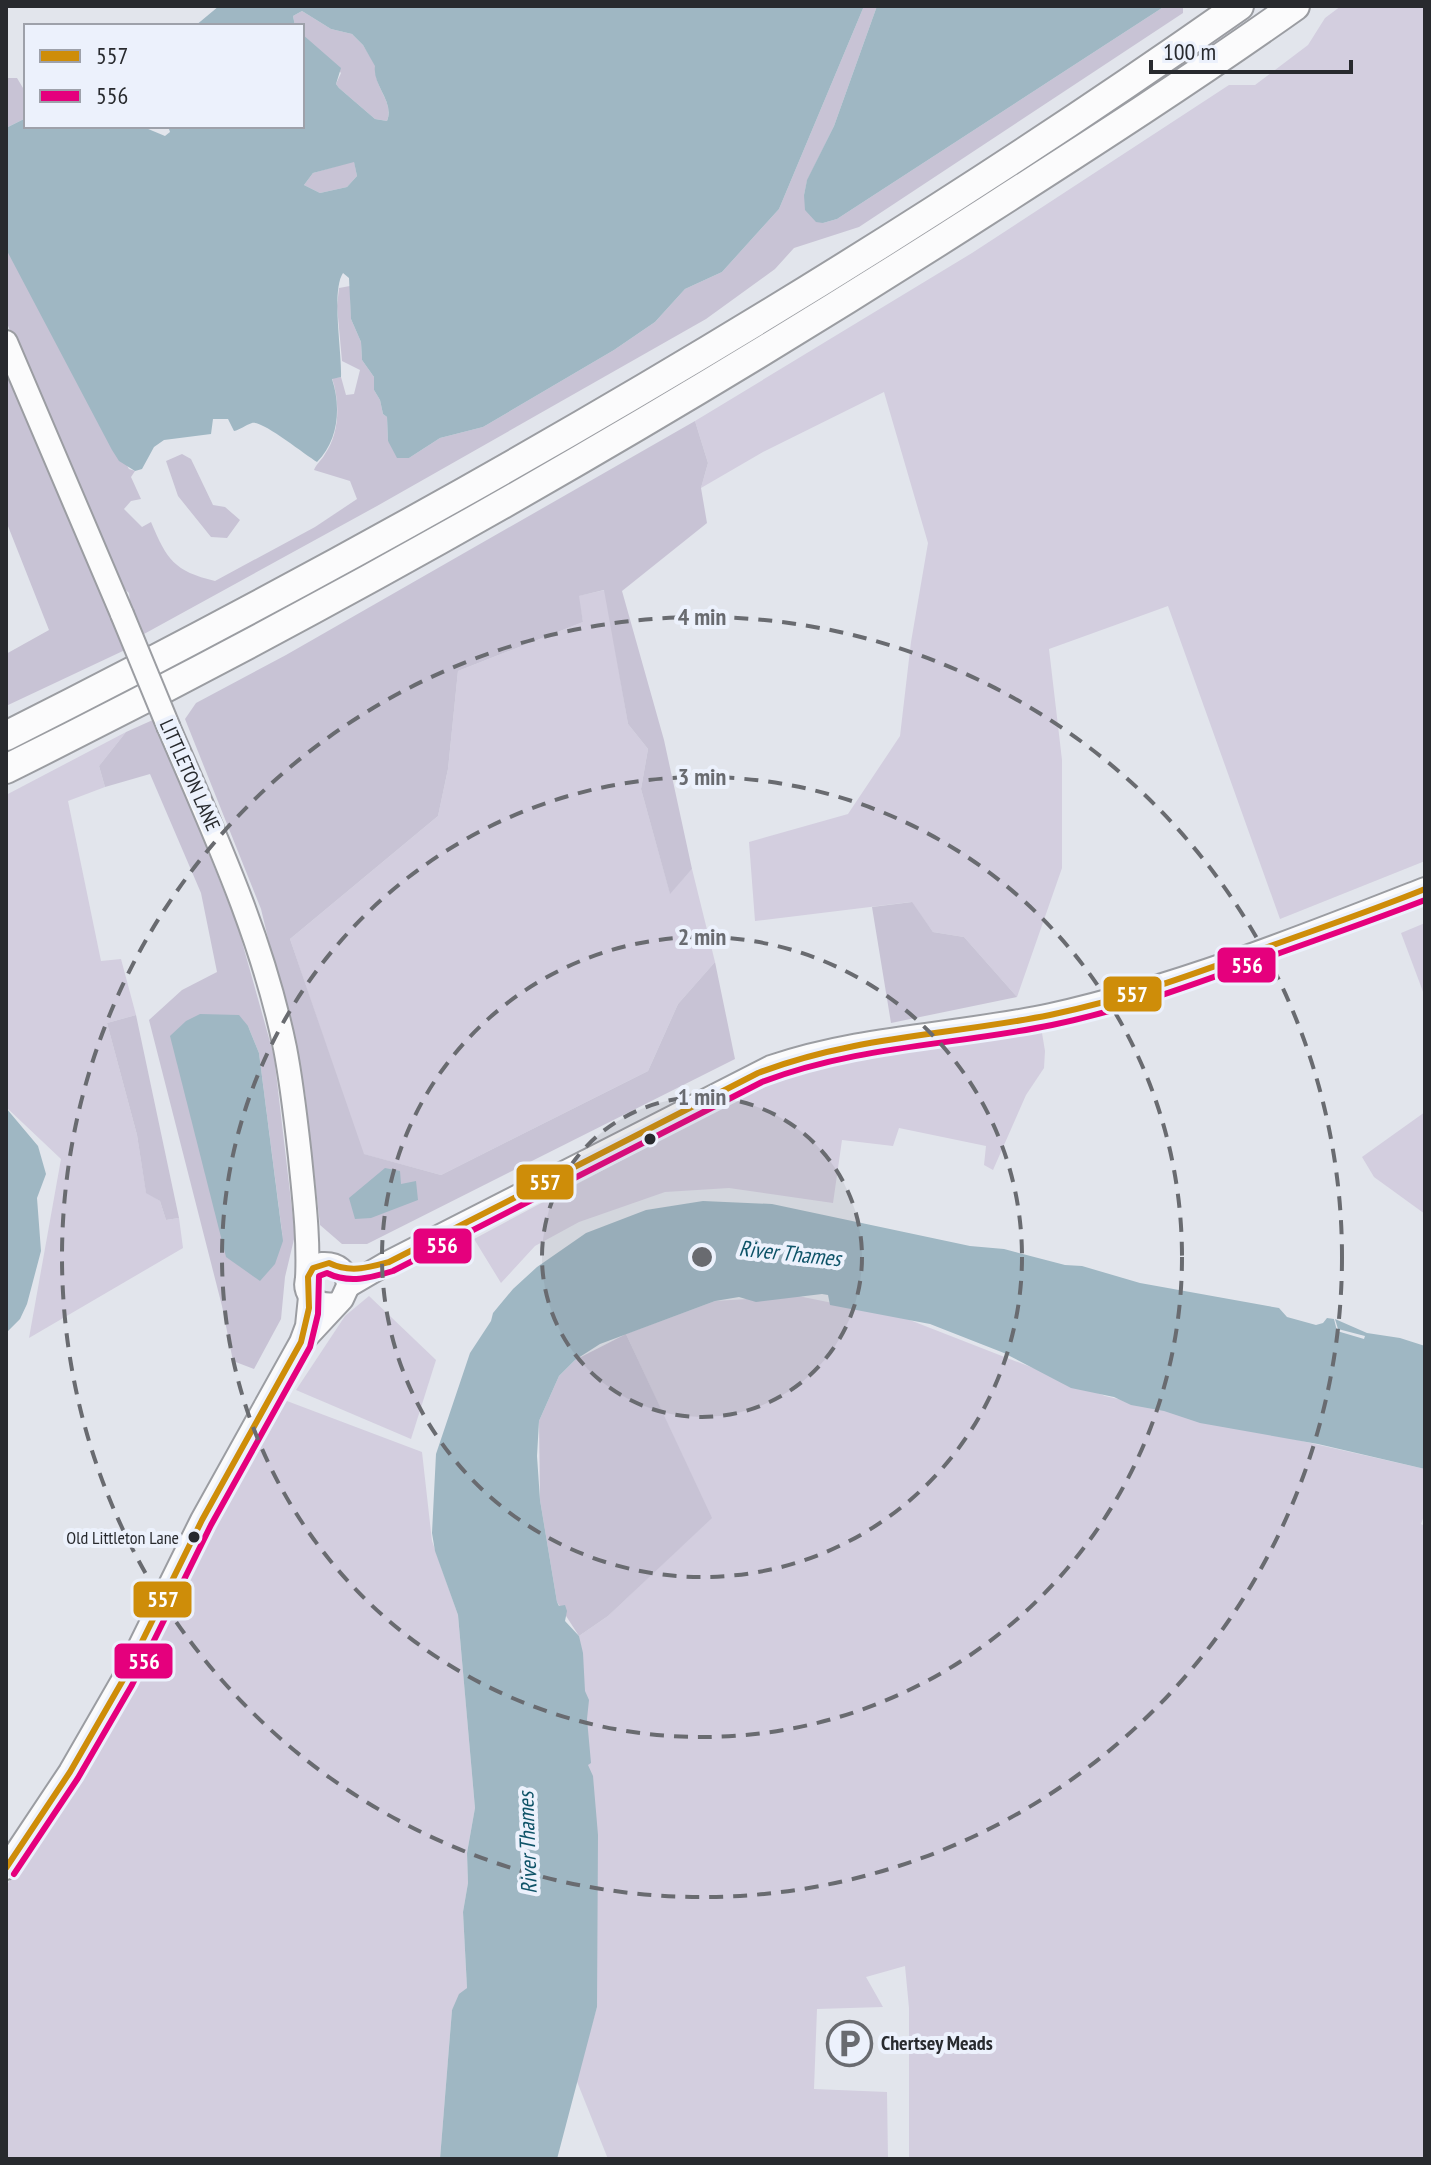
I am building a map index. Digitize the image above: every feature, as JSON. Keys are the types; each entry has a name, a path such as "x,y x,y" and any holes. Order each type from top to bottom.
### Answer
{"highway":[{"path":"6,736 367,548 533,454 792,300 942,206 1239,6"},
{"path":"6,769 327,602 676,404 842,304 1079,152 1295,6"}],"main road":[{"name":"LITTLETON LANE","path":"6,342 228,863 270,989 294,1101 307,1228 307,1326 301,1342"},
{"path":"339,1281 315,1267 308,1288 319,1304 339,1281 389,1262 771,1067 818,1053 884,1040 1029,1019 1100,1003 1226,963 1425,889"},
{"path":"307,1228 317,1252 339,1281"},
{"path":"6,1868 70,1772 123,1680 202,1520 301,1342 339,1281"}],"shaded area":[{"path":"864,6 877,6 834,126 807,181 804,195 823,223 837,219 1165,6 1183,6 1183,13 859,227 794,248 775,269 706,319 144,634 129,593 118,583 6,321 6,246 129,469 135,471 131,477 141,499 131,501 124,509 142,527 151,522 167,555 181,568 215,581 315,527 357,499 350,481 314,470 330,446 336,427 337,407 332,378 341,377 346,395 354,394 360,370 342,361 337,306 339,288 350,286 351,319 361,342 362,360 374,377 374,390 387,417 388,441 409,458 440,438 483,427 614,350 655,322 685,289 722,272 779,209"},
{"path":"1341,6 1425,6 1425,861 1280,919 1168,606 1049,649 1062,760 1062,868 1017,997 964,937 933,932 911,902 755,921 749,842 848,814 900,736 911,642 928,543 884,392 763,452 701,488 708,463 695,421 972,253 1229,85 1255,85 1308,45 1325,18"},
{"path":"302,11 331,29 352,34 363,45 376,66 377,80 388,107 387,121 375,119 339,88 336,84 341,73 304,36 304,24 295,24 293,16"},
{"path":"6,78 17,78 24,88 24,119 6,128"},
{"path":"354,161 357,176 347,187 320,193 304,185 313,173"},
{"path":"6,362 125,650 6,706 6,654 49,630 6,521"},
{"path":"695,421 708,463 701,488 707,523 622,591 664,740 692,869 670,894 641,789 648,749 628,724 604,590 579,596 583,622 458,671 448,769 438,816 290,939 364,1154 441,1175 648,1071 678,1004 715,962 735,1059 367,1244 342,1244 320,1225 305,1092 261,909 185,719 196,703 286,655"},
{"path":"182,454 191,459 213,505 225,507 240,520 227,538 211,537 178,496 166,461"},
{"path":"605,590 628,724 648,749 641,789 670,893 692,869 715,962 678,1004 648,1071 441,1175 363,1154 290,939 438,816 448,769 458,671 583,622 578,596"},
{"path":"155,719 237,924 274,1056 295,1235 285,1277 281,1319 254,1369 233,1361 222,1306 149,1020 182,990 217,972 201,893 150,774 105,787 99,766 126,732","holes":["248,1026 259,1053 283,1240"]},
{"path":"126,732 99,766 105,787 68,801 101,961 121,959 136,1015 107,1023 137,1135 146,1192 160,1201 166,1220 179,1218 183,1248 29,1338 61,1159 6,1107 6,795"},
{"path":"912,902 933,932 964,937 1017,997 891,1023 872,907"},
{"path":"1425,923 1425,997 1401,933"},
{"path":"136,1015 179,1218 166,1220 160,1201 146,1193 137,1135 107,1023"},
{"path":"1041,1027 1044,1068 1026,1095 993,1170 984,1165 986,1146 899,1128 893,1146 842,1140 833,1203 729,1188 665,1192 579,1222 535,1246 501,1283 474,1239 714,1111 797,1072"},
{"path":"1425,1112 1425,1214 1374,1177 1362,1157"},
{"path":"369,1296 436,1360 411,1439 296,1390 345,1316"},
{"path":"798,1296 902,1317 1105,1396 1425,1469 1425,1513 1421,1524 1425,1526 1425,2159 909,2159 909,2008 905,1966 866,1977 883,2007 817,2009 814,2089 887,2092 888,2159 608,2159 576,2079 597,2007 579,1636 608,1616 711,1518 626,1334 715,1301"},
{"path":"626,1334 712,1518 608,1616 579,1636 557,1602 540,1500 539,1421 559,1376 575,1360"},
{"path":"279,1398 422,1452 432,1541 458,1615 475,1808 467,1853 468,1883 463,1912 467,1988 452,2010 440,2159 6,2159 6,1886 84,1777"}],"water":[{"path":"219,6 864,6 779,209 722,272 685,289 655,322 614,350 483,427 440,438 409,458 397,458 388,441 387,417 374,390 374,377 362,360 361,342 351,319 349,278 343,273 337,307 341,377 332,379 337,400 336,422 330,444 317,462 257,424 252,423 234,431 228,419 213,419 211,434 164,440 154,447 142,469 135,471 119,461 112,450 6,249 6,128 24,119 24,128 146,128 165,136 170,132 169,128 304,128 304,36 341,68 336,84 339,88 375,119 387,121 386,100 377,80 375,66 363,45 352,34 331,29 302,11 293,16 295,24 197,24","holes":["354,162 357,176 347,187 320,193 304,185 313,173"]},
{"path":"877,6 1165,6 837,219 816,222 805,210 807,180 834,126"},
{"path":"200,1014 239,1015 248,1026 259,1053 283,1241 275,1264 260,1281 226,1257 170,1036 186,1021"},
{"path":"6,1108 38,1146 46,1174 37,1198 41,1251 27,1304 20,1319 6,1333"},
{"path":"385,1168 400,1171 401,1184 416,1181 418,1200 371,1218 355,1219 349,1198"},
{"name":"River Thames","path":"703,1201 772,1204 970,1246 1004,1249 1065,1265 1082,1266 1140,1283 1279,1308 1287,1317 1316,1325 1327,1318 1334,1319 1337,1331 1364,1339 1365,1336 1338,1329 1335,1319 1367,1333 1425,1346 1425,1469 1318,1444 1200,1423 1164,1411 1131,1405 1114,1397 1071,1388 1004,1353 930,1324 830,1305 828,1295 822,1294 756,1302 739,1297 715,1301 600,1344 575,1360 559,1376 539,1421 537,1456 540,1500 557,1602 559,1606 565,1605 565,1621 579,1636 585,1691 589,1700 587,1719 591,1763 588,1765 593,1776 598,1835 597,2007 557,2159 440,2159 452,2010 459,1994 467,1988 463,1912 468,1883 467,1853 475,1808 458,1615 435,1551 432,1533 436,1454 470,1353 493,1313 513,1289 537,1267 586,1233 646,1210"}],"transit line":[{"name":"557","path":"6,1868 70,1772 123,1680 202,1520 301,1342 309,1308 308,1277 313,1268 329,1263 344,1268 359,1268 389,1262 758,1073 830,1051 1013,1022 1108,1001 1193,974 1425,889"},
{"name":"556","path":"14,1874 78,1778 132,1685 211,1525 310,1347 318,1314 319,1276 327,1273 360,1279 393,1271 762,1082 797,1070 869,1053 1016,1032 1109,1011 1194,984 1425,900"}],"place":[{"name":"Old Littleton Lane","path":"194,1537"},
{"name":"Chertsey Meads","path":"850,2043"}]}
